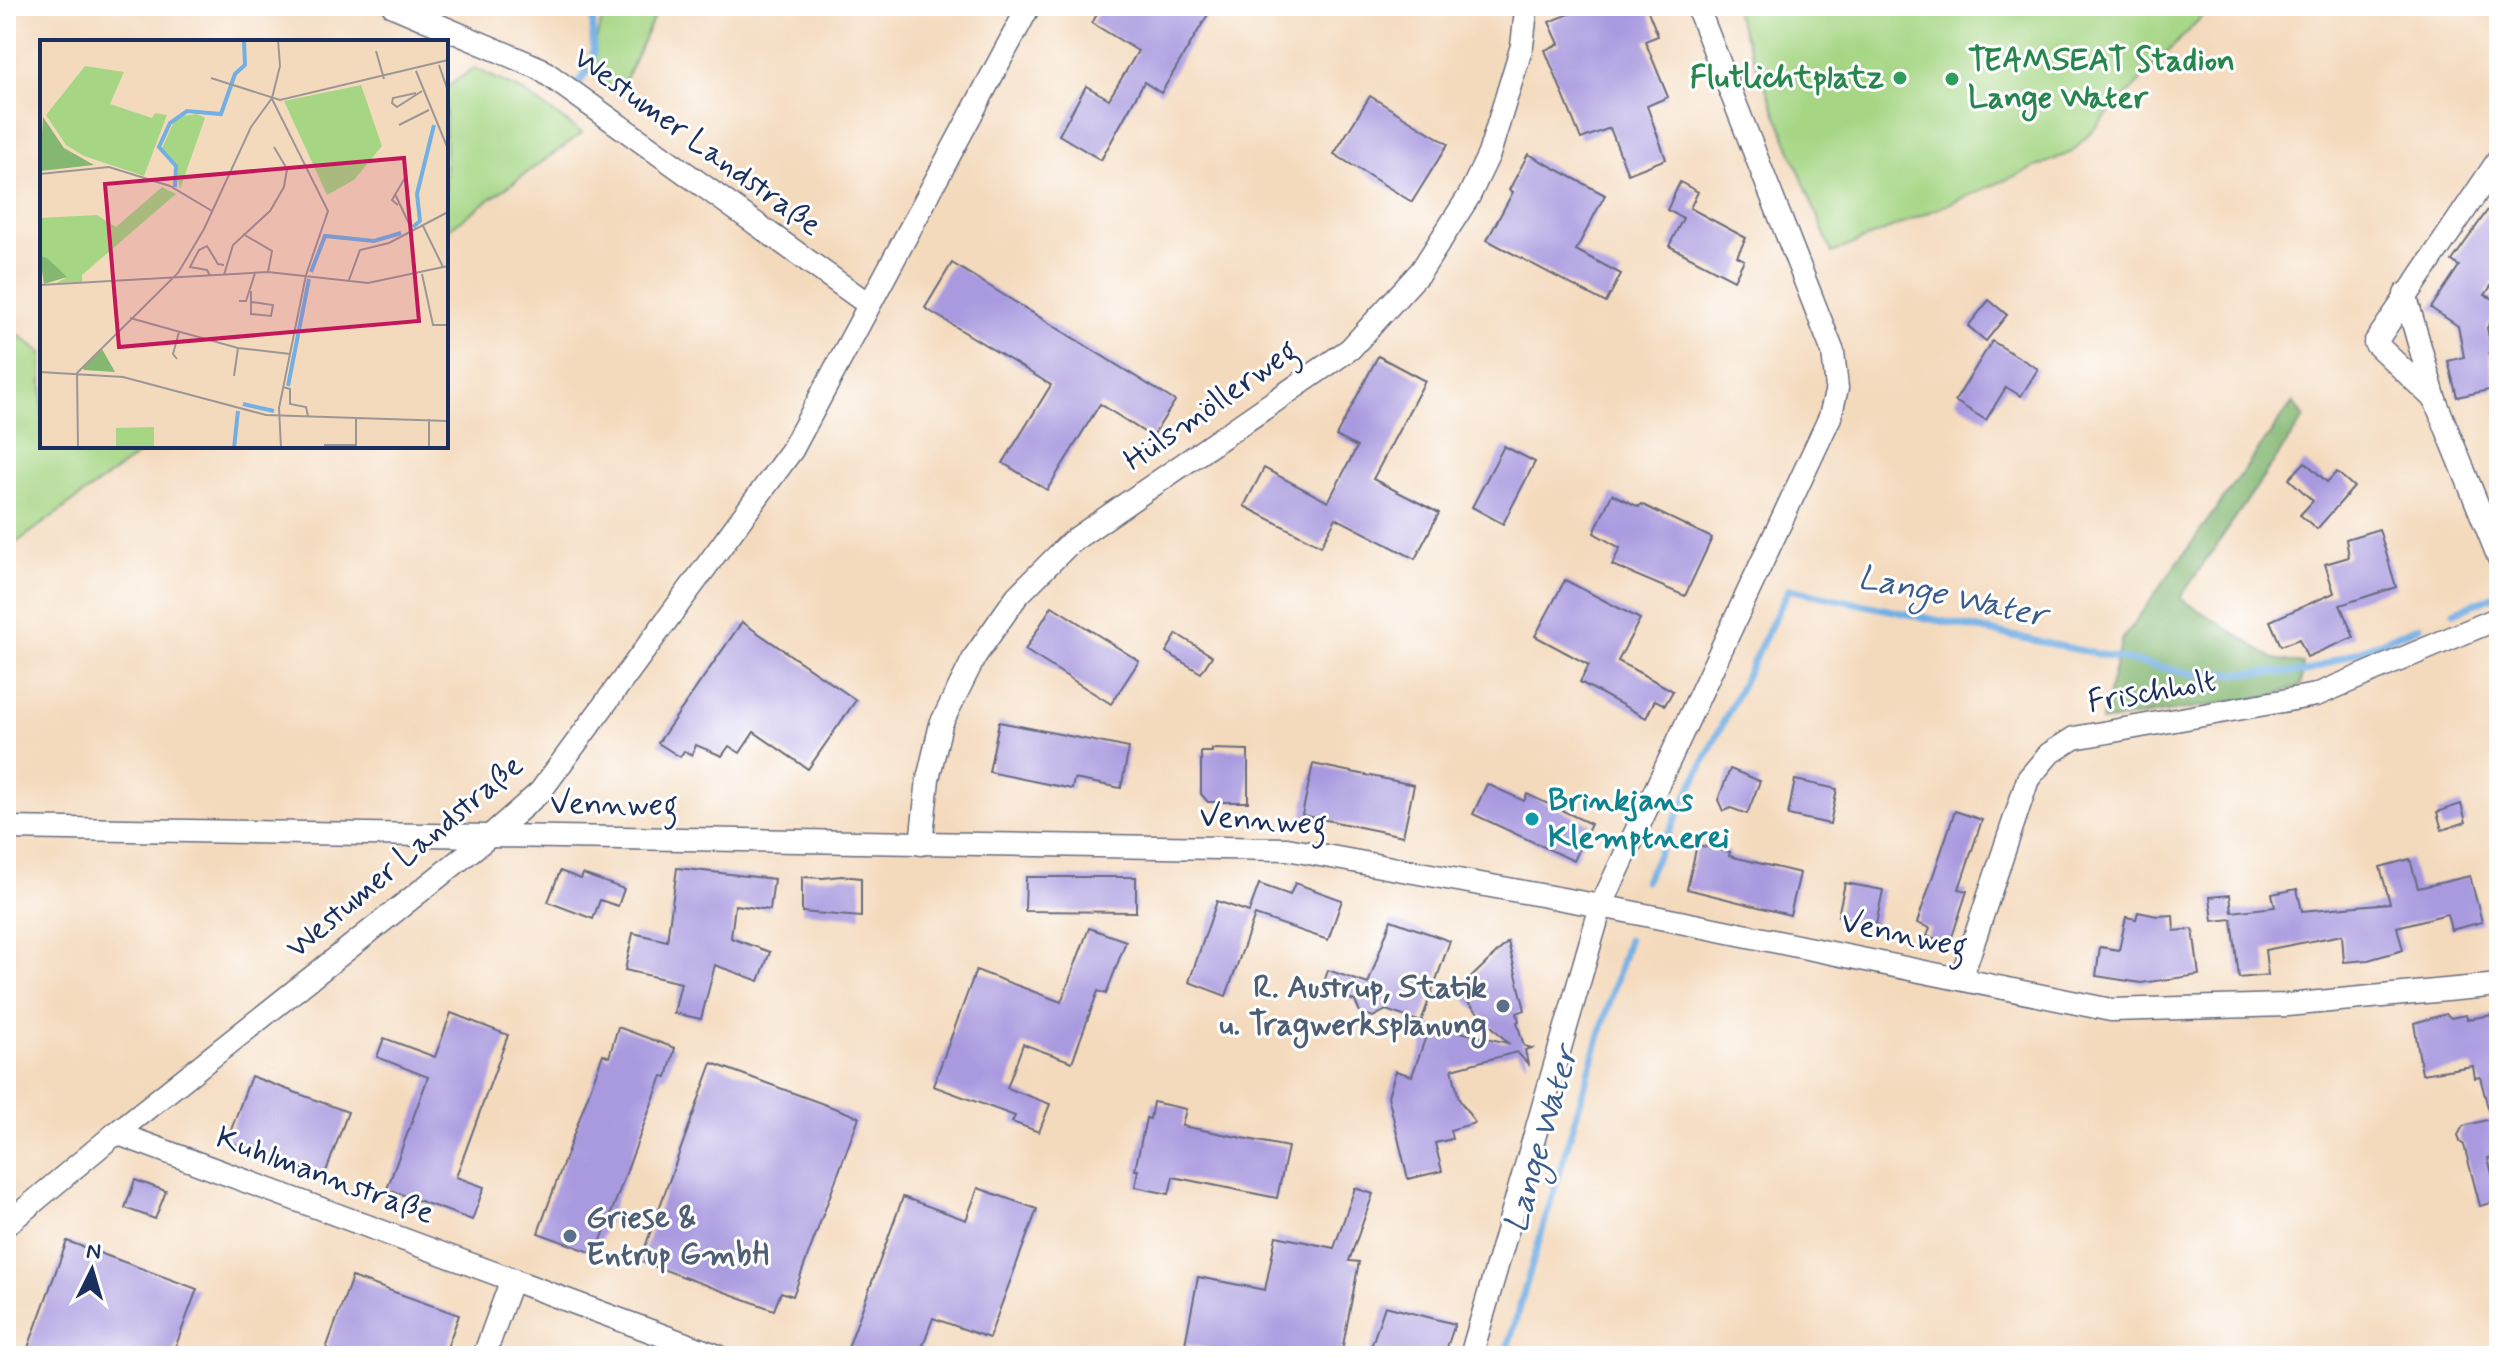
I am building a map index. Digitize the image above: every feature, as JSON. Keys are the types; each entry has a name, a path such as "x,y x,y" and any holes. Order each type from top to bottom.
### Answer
{"street":[{"name":"Westumer Landstraße","path":"393,6 539,68 868,304"},
{"name":"Westumer Landstraße","path":"6,1225 116,1133 491,835 540,792 792,450 1029,6"},
{"name":"Hülsmöllerweg","path":"921,844 928,779 941,724 975,656 1017,596 1071,542 1350,349 1421,271 1469,196 1489,154 1522,46 1525,6"},
{"path":"1471,1356 1601,906 1830,417 1837,388 1833,352 1697,6"},
{"path":"2435,400 2375,343 2405,294 2499,159"},
{"path":"2405,294 2435,400 2499,558"},
{"name":"Frischholt","path":"1961,979 2028,779 2049,754 2074,738 2316,695 2499,618"},
{"name":"Vennweg","path":"6,828 1287,849 1601,906 2111,1010 2287,1005 2499,985"},
{"name":"Kuhlmannstraße","path":"116,1133 718,1356"},
{"path":"484,1356 512,1279"}],"green space":[{"path":"606,6 659,6 619,94 587,70"},
{"name":"TEAMSEAT Stadion Lange Water","path":"1733,6 2212,6 2072,152 1832,253"},
{"path":"474,68 522,91 582,133 448,230 448,87"},
{"path":"6,325 40,351 40,448 147,448 6,550"},
{"path":"2293,402 2304,418 2180,598 2274,659 2303,664 2301,685 2275,695 2101,722 2122,640"}],"building":[{"path":"1102,6 1213,6 1161,93 1144,82 1101,160 1059,135 1086,86 1109,99 1138,51 1092,23"},
{"path":"1590,6 1646,6 1658,36 1645,41 1668,97 1647,106 1666,159 1628,174 1610,128 1581,139 1545,50 1559,44 1549,22"},
{"path":"1370,96 1448,144 1412,202 1334,154"},
{"path":"1528,154 1605,195 1576,250 1621,274 1606,303 1487,240 1513,192 1509,190"},
{"path":"1680,182 1698,192 1690,208 1746,238 1737,256 1744,260 1734,280 1669,246 1683,218 1667,210"},
{"path":"2499,194 2499,274 2485,295 2499,301 2499,307 2487,328 2492,352 2489,353 2493,389 2457,397 2448,361 2464,357 2458,326 2431,308 2459,266 2452,261"},
{"path":"952,263 1175,401 1152,437 1100,404 1047,490 1003,463 1051,385 925,308"},
{"path":"1989,300 2007,315 1986,341 1968,326"},
{"path":"1992,341 2038,369 2021,396 2006,387 1986,420 1955,401"},
{"path":"1378,356 1425,381 1373,479 1439,513 1415,559 1336,518 1321,546 1244,506 1264,468 1328,502 1357,447 1336,436"},
{"path":"1504,446 1535,462 1503,524 1472,507"},
{"path":"2305,462 2327,482 2337,472 2354,487 2317,529 2300,515 2313,501 2289,479"},
{"path":"1612,494 1639,507 1641,504 1712,538 1685,596 1612,565 1620,548 1594,533"},
{"path":"2379,529 2396,587 2340,605 2354,637 2307,657 2299,639 2281,646 2270,621 2334,593 2325,564 2349,557 2346,539"},
{"path":"1565,580 1640,619 1618,661 1673,691 1665,705 1655,700 1646,718 1580,682 1589,665 1535,636"},
{"path":"1052,606 1139,661 1111,704 1025,650"},
{"path":"742,622 856,700 808,769 754,732 740,753 729,746 722,756 696,745 692,755 684,751 680,757 658,743"},
{"path":"1177,634 1212,656 1201,673 1166,652"},
{"path":"999,722 1129,748 1121,788 1074,779 1072,789 989,772"},
{"path":"1212,749 1248,750 1248,802 1208,802 1201,794 1201,752 1212,752"},
{"path":"1313,764 1414,785 1403,836 1302,815"},
{"path":"1730,769 1760,781 1747,814 1731,808 1723,811 1718,800"},
{"path":"1795,780 1837,789 1830,824 1788,815"},
{"name":"Brinkjans Klemptnerei","path":"1487,784 1524,801 1527,794 1591,824 1574,861 1473,814"},
{"path":"2461,804 2466,822 2442,830 2437,812"},
{"path":"1955,811 1982,820 1959,889 1967,891 1950,943 1927,936 1930,928 1917,923"},
{"path":"1697,845 1800,873 1790,915 1687,889"},
{"path":"2410,859 2418,888 2470,876 2482,922 2451,930 2447,914 2397,927 2403,950 2368,960 2344,962 2342,935 2265,950 2268,975 2239,978 2232,919 2213,921 2210,897 2230,895 2232,912 2275,907 2272,894 2297,889 2302,911 2390,903 2380,867"},
{"path":"677,868 774,879 770,910 735,905 731,938 770,952 759,981 715,965 701,1019 674,1013 681,983 625,970 633,933 667,941"},
{"path":"560,871 581,879 583,874 624,889 618,906 600,900 593,919 548,902"},
{"path":"802,877 861,878 861,917 802,912"},
{"path":"1026,877 1136,877 1136,912 1025,911"},
{"path":"1295,883 1342,900 1328,940 1255,915 1226,996 1189,982 1217,901 1249,912 1259,884 1290,895"},
{"path":"1845,883 1883,890 1876,924 1838,916"},
{"path":"2138,912 2173,915 2174,931 2193,929 2199,975 2141,983 2096,976 2100,947 2119,950 2126,917 2136,919"},
{"path":"1391,920 1450,941 1421,1022 1386,1010 1373,1017 1360,1012 1355,1001 1322,989 1328,970 1368,984"},
{"path":"1089,928 1126,941 1106,994 1098,991 1072,1062 1023,1044 1007,1088 1050,1104 1039,1132 1012,1122 1015,1116 933,1086 976,970 1061,1002"},
{"path":"1508,942 1525,1010 1517,1013 1517,1022 1524,1046 1532,1048 1525,1050 1528,1064 1517,1052 1452,1069 1459,1099 1475,1123 1450,1130 1452,1139 1435,1143 1442,1171 1408,1179 1388,1096 1396,1071 1412,1076 1430,1025 1508,1043 1457,991"},
{"path":"451,1013 508,1035 456,1177 484,1187 472,1220 387,1189 428,1077 377,1057 384,1038 435,1057"},
{"path":"2446,1014 2451,1018 2466,1015 2467,1019 2499,1014 2499,1062 2496,1062 2499,1119 2492,1120 2499,1156 2488,1158 2499,1201 2480,1206 2464,1145 2458,1135 2463,1126 2491,1119 2480,1077 2475,1078 2473,1066 2422,1074 2414,1023"},
{"path":"618,1027 675,1048 667,1077 662,1076 596,1254 538,1233 603,1054 609,1057"},
{"path":"712,1063 859,1117 793,1296 781,1292 774,1310 640,1261"},
{"path":"251,1076 348,1112 324,1177 227,1141"},
{"path":"1153,1102 1186,1109 1182,1126 1288,1147 1277,1198 1173,1177 1169,1194 1135,1187 1138,1170 1135,1170 1146,1118 1150,1119"},
{"path":"135,1180 166,1191 155,1219 125,1208"},
{"path":"978,1188 1037,1209 989,1338 933,1318 919,1356 845,1356 903,1197 966,1220"},
{"path":"1355,1188 1373,1194 1349,1261 1359,1262 1341,1356 1244,1356 1185,1344 1198,1277 1265,1290 1276,1236 1334,1248"},
{"path":"67,1241 197,1289 172,1356 25,1356"},
{"path":"352,1277 459,1315 444,1356 343,1356 326,1349"},
{"path":"1385,1306 1455,1324 1444,1356 1368,1356"}],"waterway":[{"path":"579,83 593,62 593,6"},
{"name":"Lange Water","path":"1645,881 1789,589 2193,674 2306,672 2420,626"},
{"path":"2454,612 2497,594"},
{"name":"Lange Water","path":"1505,1356 1628,940"}],"place":[{"name":"Flutlichtplatz","path":"1900,78"},
{"name":"TEAMSEAT Stadion Lange Water","path":"1952,79"},
{"name":"Brinkjans Klemptnerei","path":"1532,819"},
{"name":"R. Austrup, Statik u. Tragwerksplanung","path":"1503,1006"},
{"name":"Griese & Entrup GmbH","path":"570,1236"}]}
